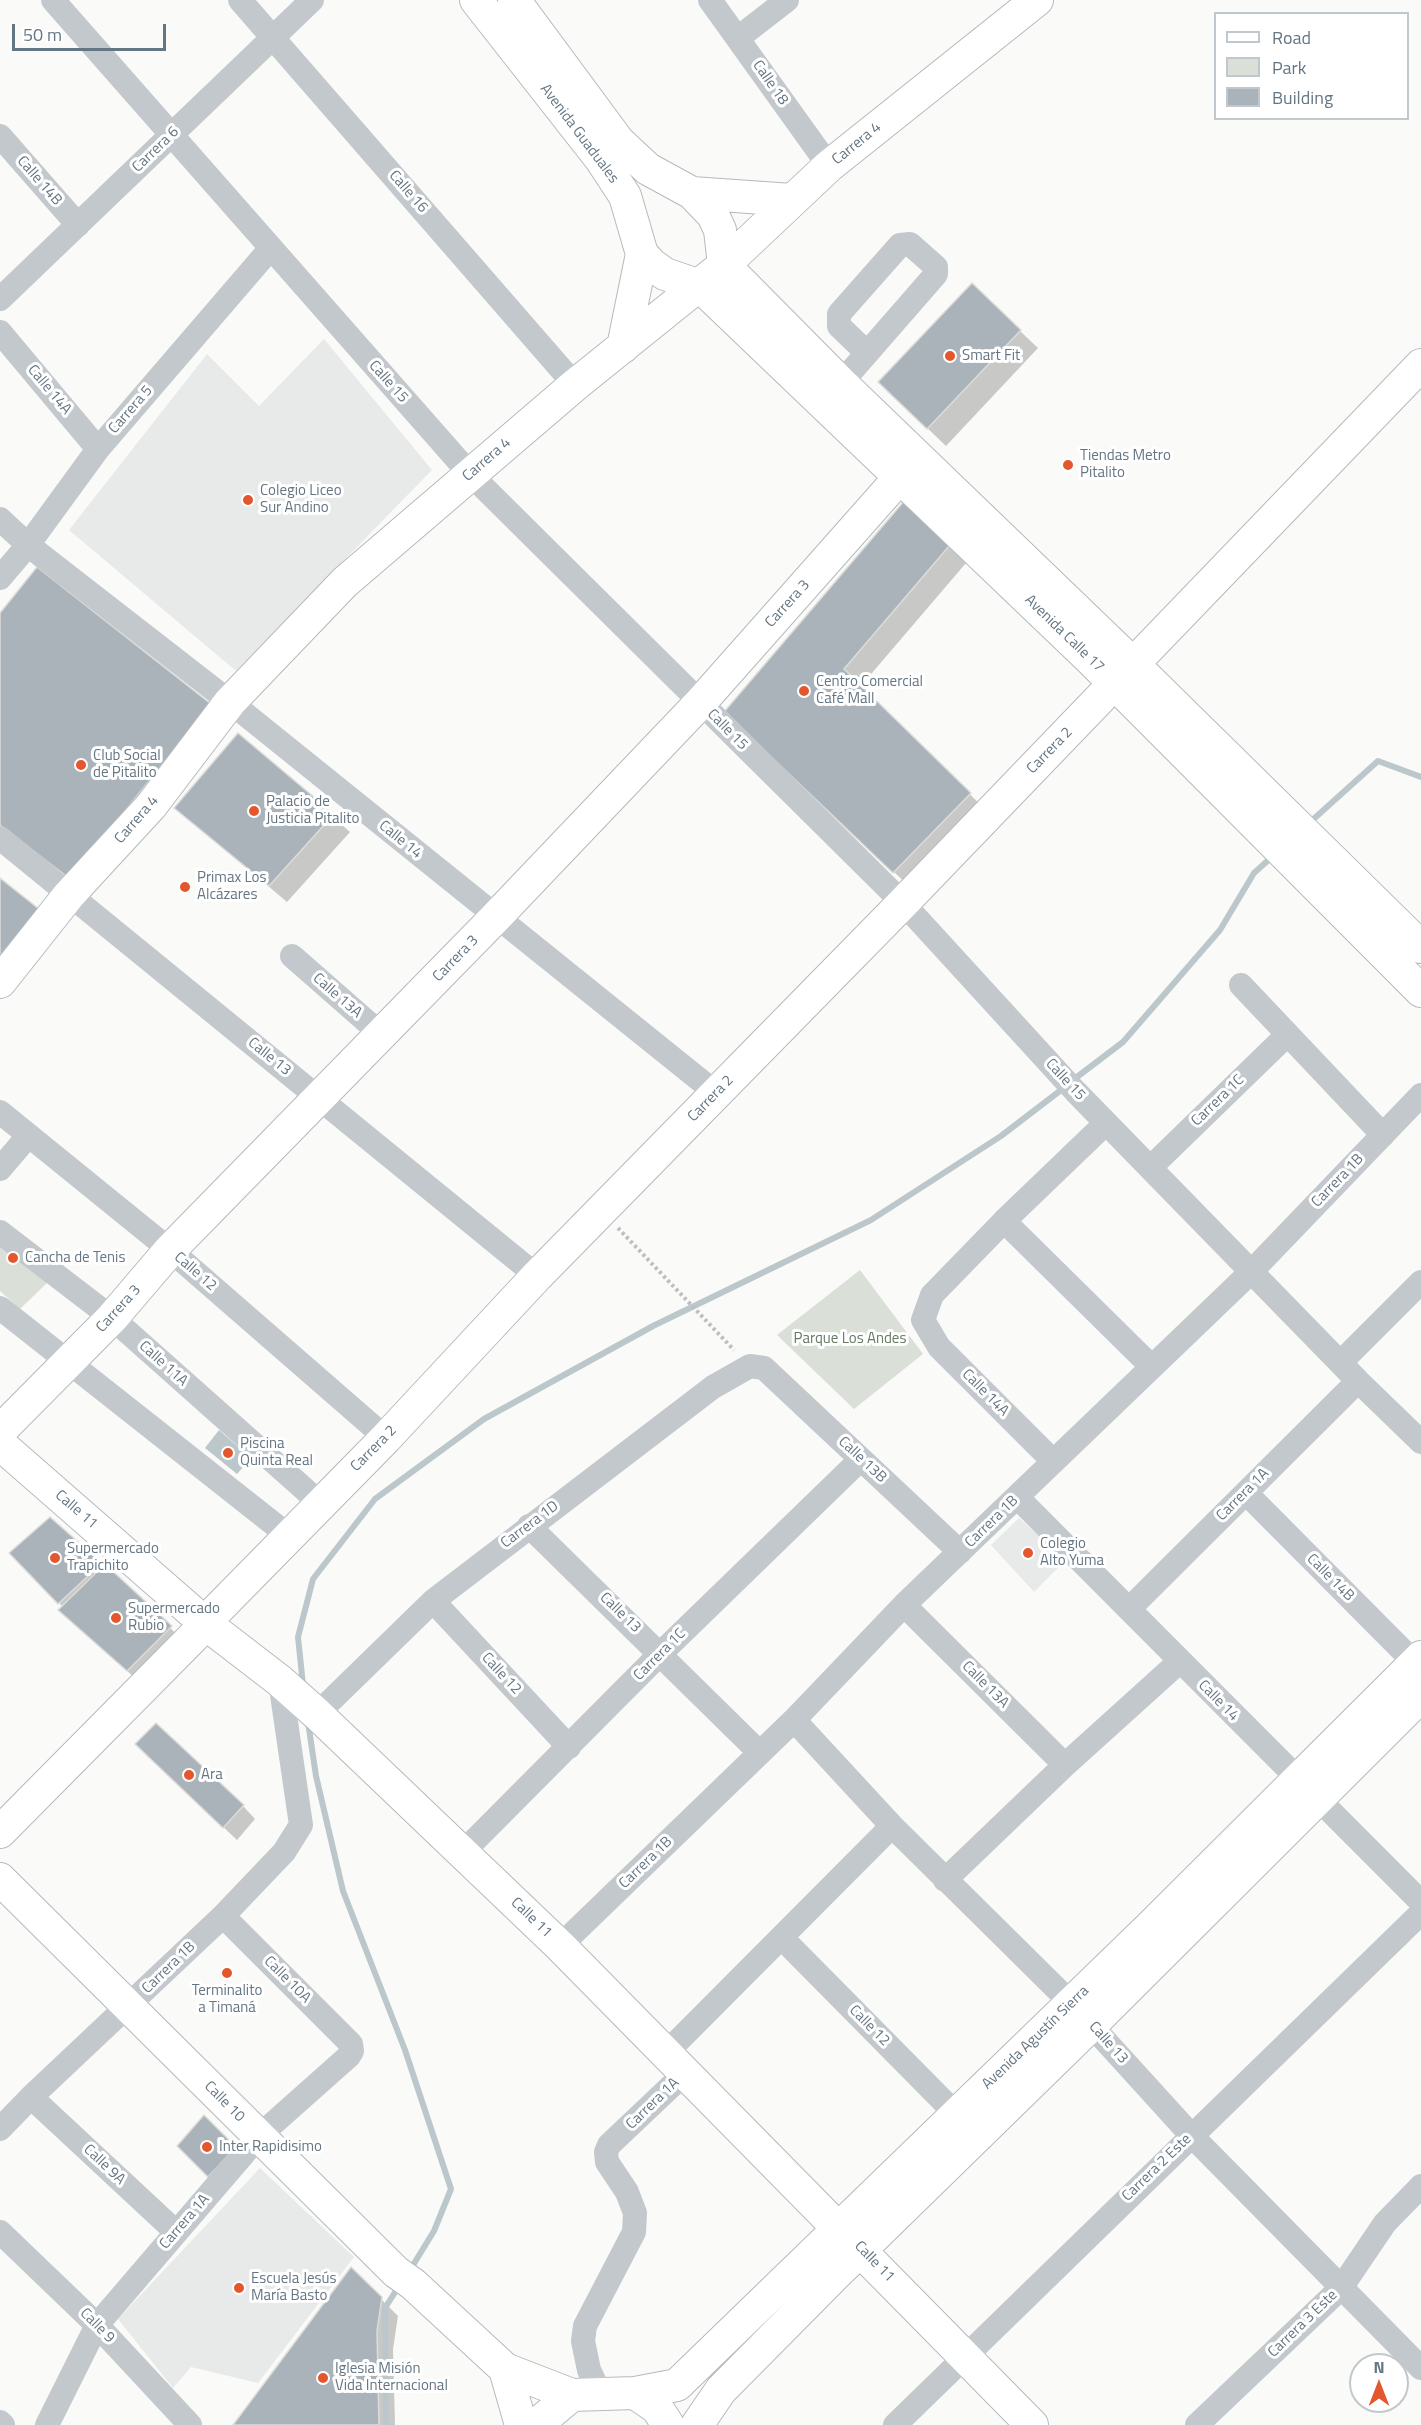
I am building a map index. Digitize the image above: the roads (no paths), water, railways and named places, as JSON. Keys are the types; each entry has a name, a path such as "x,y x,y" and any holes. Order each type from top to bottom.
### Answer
{"main road":[{"name":"Avenida Guaduales","path":"476,0 600,158 625,196 642,254"},
{"name":"Avenida Guaduales","path":"514,0 620,142 648,169 692,193 713,215 720,230 724,266"},
{"name":"Carrera 4","path":"0,982 69,895 151,806 230,702 345,582 574,385 724,266 829,166 1037,0"},
{"path":"692,193 792,200"},
{"path":"642,254 652,266 665,274 700,286"},
{"path":"623,347 642,254"},
{"name":"Avenida Calle 17","path":"724,266 1124,674 1291,840 1421,991"},
{"name":"Avenida Calle 17","path":"700,286 901,476 1124,674"},
{"name":"Carrera 2","path":"0,1832 206,1624 211,1616 320,1503 386,1438 537,1276 603,1212 716,1093 903,903 1421,365"},
{"name":"Carrera 3","path":"0,1431 112,1318 170,1250 317,1097 382,1035 496,918 700,703 901,476"},
{"name":"Avenida Calle 17","path":"1291,840 1421,946"},
{"name":"Calle 11","path":"0,1444 206,1624 298,1697 561,1946 674,2064 840,2227 1032,2425"},
{"name":"Avenida Agustín Sierra","path":"697,2425 721,2390 862,2250 1081,2014 1308,1789 1418,1660"},
{"name":"Avenida Agustín Sierra","path":"1308,1789 1421,1696"},
{"name":"Calle 10","path":"0,1879 404,2278 505,2369"},
{"name":"Avenida Agustín Sierra","path":"586,2394 635,2393 677,2385 956,2114 1081,2014"},
{"path":"505,2369 586,2394"},
{"path":"505,2369 521,2425"},
{"path":"635,2393 657,2408 668,2425"},
{"path":"536,2425 586,2394"}],"street":[{"name":"Calle 15","path":"53,0 171,137 470,474 903,903 1068,1084 1358,1381 1421,1442"},
{"name":"Calle 16","path":"240,0 574,385"},
{"name":"Carrera 6","path":"0,299 171,137 272,35 312,0"},
{"name":"Calle 18","path":"710,0 829,166"},
{"path":"738,38 787,0"},
{"name":"Calle 14B","path":"0,136 78,225"},
{"name":"Carrera 5","path":"0,578 28,545 98,448 270,249"},
{"name":"Calle 14A","path":"0,332 98,448"},
{"path":"841,383 866,352"},
{"name":"Calle 14","path":"0,519 28,545 230,702 716,1093"},
{"name":"Calle 13","path":"0,838 537,1276"},
{"name":"Calle 13A","path":"292,956 382,1035"},
{"path":"1241,985 1383,1135"},
{"name":"Carrera 1C","path":"1150,1168 1287,1035"},
{"name":"Carrera 1B","path":"561,1946 794,1720 904,1605 1251,1272 1421,1095"},
{"name":"Calle 12","path":"0,1112 170,1250 386,1438"},
{"path":"1106,1123 1004,1221 1152,1367"},
{"path":"0,1169 28,1136"},
{"name":"Calle 14A","path":"1004,1221 932,1295 923,1320 939,1347 1053,1461"},
{"name":"Calle 11A","path":"0,1232 112,1318 320,1503"},
{"path":"1341,1362 1421,1282"},
{"path":"0,1308 289,1536"},
{"name":"Calle 13B","path":"757,1367 861,1459 960,1552"},
{"name":"Carrera 1D","path":"298,1697 433,1601 713,1388 757,1367"},
{"name":"Carrera 1A","path":"1129,1609 1358,1381"},
{"name":"Carrera 1C","path":"462,1853 661,1653 861,1459"},
{"name":"Calle 14B","path":"1246,1493 1418,1660"},
{"name":"Calle 14","path":"1018,1498 1308,1789 1418,1891"},
{"name":"Calle 13","path":"529,1526 760,1752"},
{"name":"Calle 12","path":"433,1601 569,1747"},
{"name":"Calle 13A","path":"904,1605 1065,1765"},
{"path":"945,1880 1065,1765 1179,1662"},
{"name":"Carrera 1B","path":"0,2130 31,2097 223,1916 284,1852 301,1825 298,1697"},
{"name":"Calle 13","path":"794,1720 892,1827 1081,2014 1191,2135 1421,2368"},
{"name":"Carrera 1A","path":"586,2394 589,2370 584,2341 585,2326 634,2232 634,2213 627,2192 607,2162 606,2152 609,2145 674,2064 782,1938 892,1827"},
{"name":"Carrera 2 Este","path":"895,2425 1421,1913"},
{"name":"Calle 10A","path":"223,1916 351,2044"},
{"name":"Calle 12","path":"782,1938 956,2114"},
{"name":"Carrera 1A","path":"47,2425 97,2325 259,2136 349,2056 351,2044"},
{"name":"Calle 9A","path":"31,2097 176,2232"},
{"name":"Carrera 3 Este","path":"1197,2425 1341,2288 1385,2223 1421,2186"},
{"name":"Calle 9","path":"0,2232 97,2325 190,2425"},
{"path":"0,2422 3,2425"}],"waterway":[{"path":"1308,824 1378,761 1421,777"},
{"path":"1073,1080 1123,1042 1220,930 1254,873 1274,855"},
{"path":"303,1685 298,1637 313,1579 375,1499 484,1419 653,1326 871,1220 1001,1136 1065,1087"},
{"path":"308,1722 316,1776 343,1891 405,2050 451,2189 434,2231 410,2270"},
{"path":"386,2425 385,2308 399,2286"}],"place":[{"name":"Smart Fit","path":"950,356"},
{"name":"Tiendas Metro Pitalito","path":"1068,465"},
{"name":"Colegio Liceo Sur Andino","path":"248,500"},
{"name":"Centro Comercial Café Mall","path":"804,691"},
{"name":"Club Social de Pitalito","path":"81,765"},
{"name":"Palacio de Justicia Pitalito","path":"254,811"},
{"name":"Primax Los Alcázares","path":"185,887"},
{"name":"Cancha de Tenis","path":"13,1258"},
{"name":"Piscina Quinta Real","path":"228,1453"},
{"name":"Colegio Alto Yuma","path":"1028,1553"},
{"name":"Supermercado Trapichito","path":"55,1558"},
{"name":"Supermercado Rubio","path":"116,1618"},
{"name":"Ara","path":"189,1775"},
{"name":"Terminalito a Timaná","path":"227,1973"},
{"name":"Inter Rapidisimo","path":"207,2147"},
{"name":"Escuela Jesús María Basto","path":"239,2288"},
{"name":"Iglesia Misión Vida Internacional","path":"323,2378"}],"park label":[{"name":"Parque Los Andes","path":"850,1339"}]}
